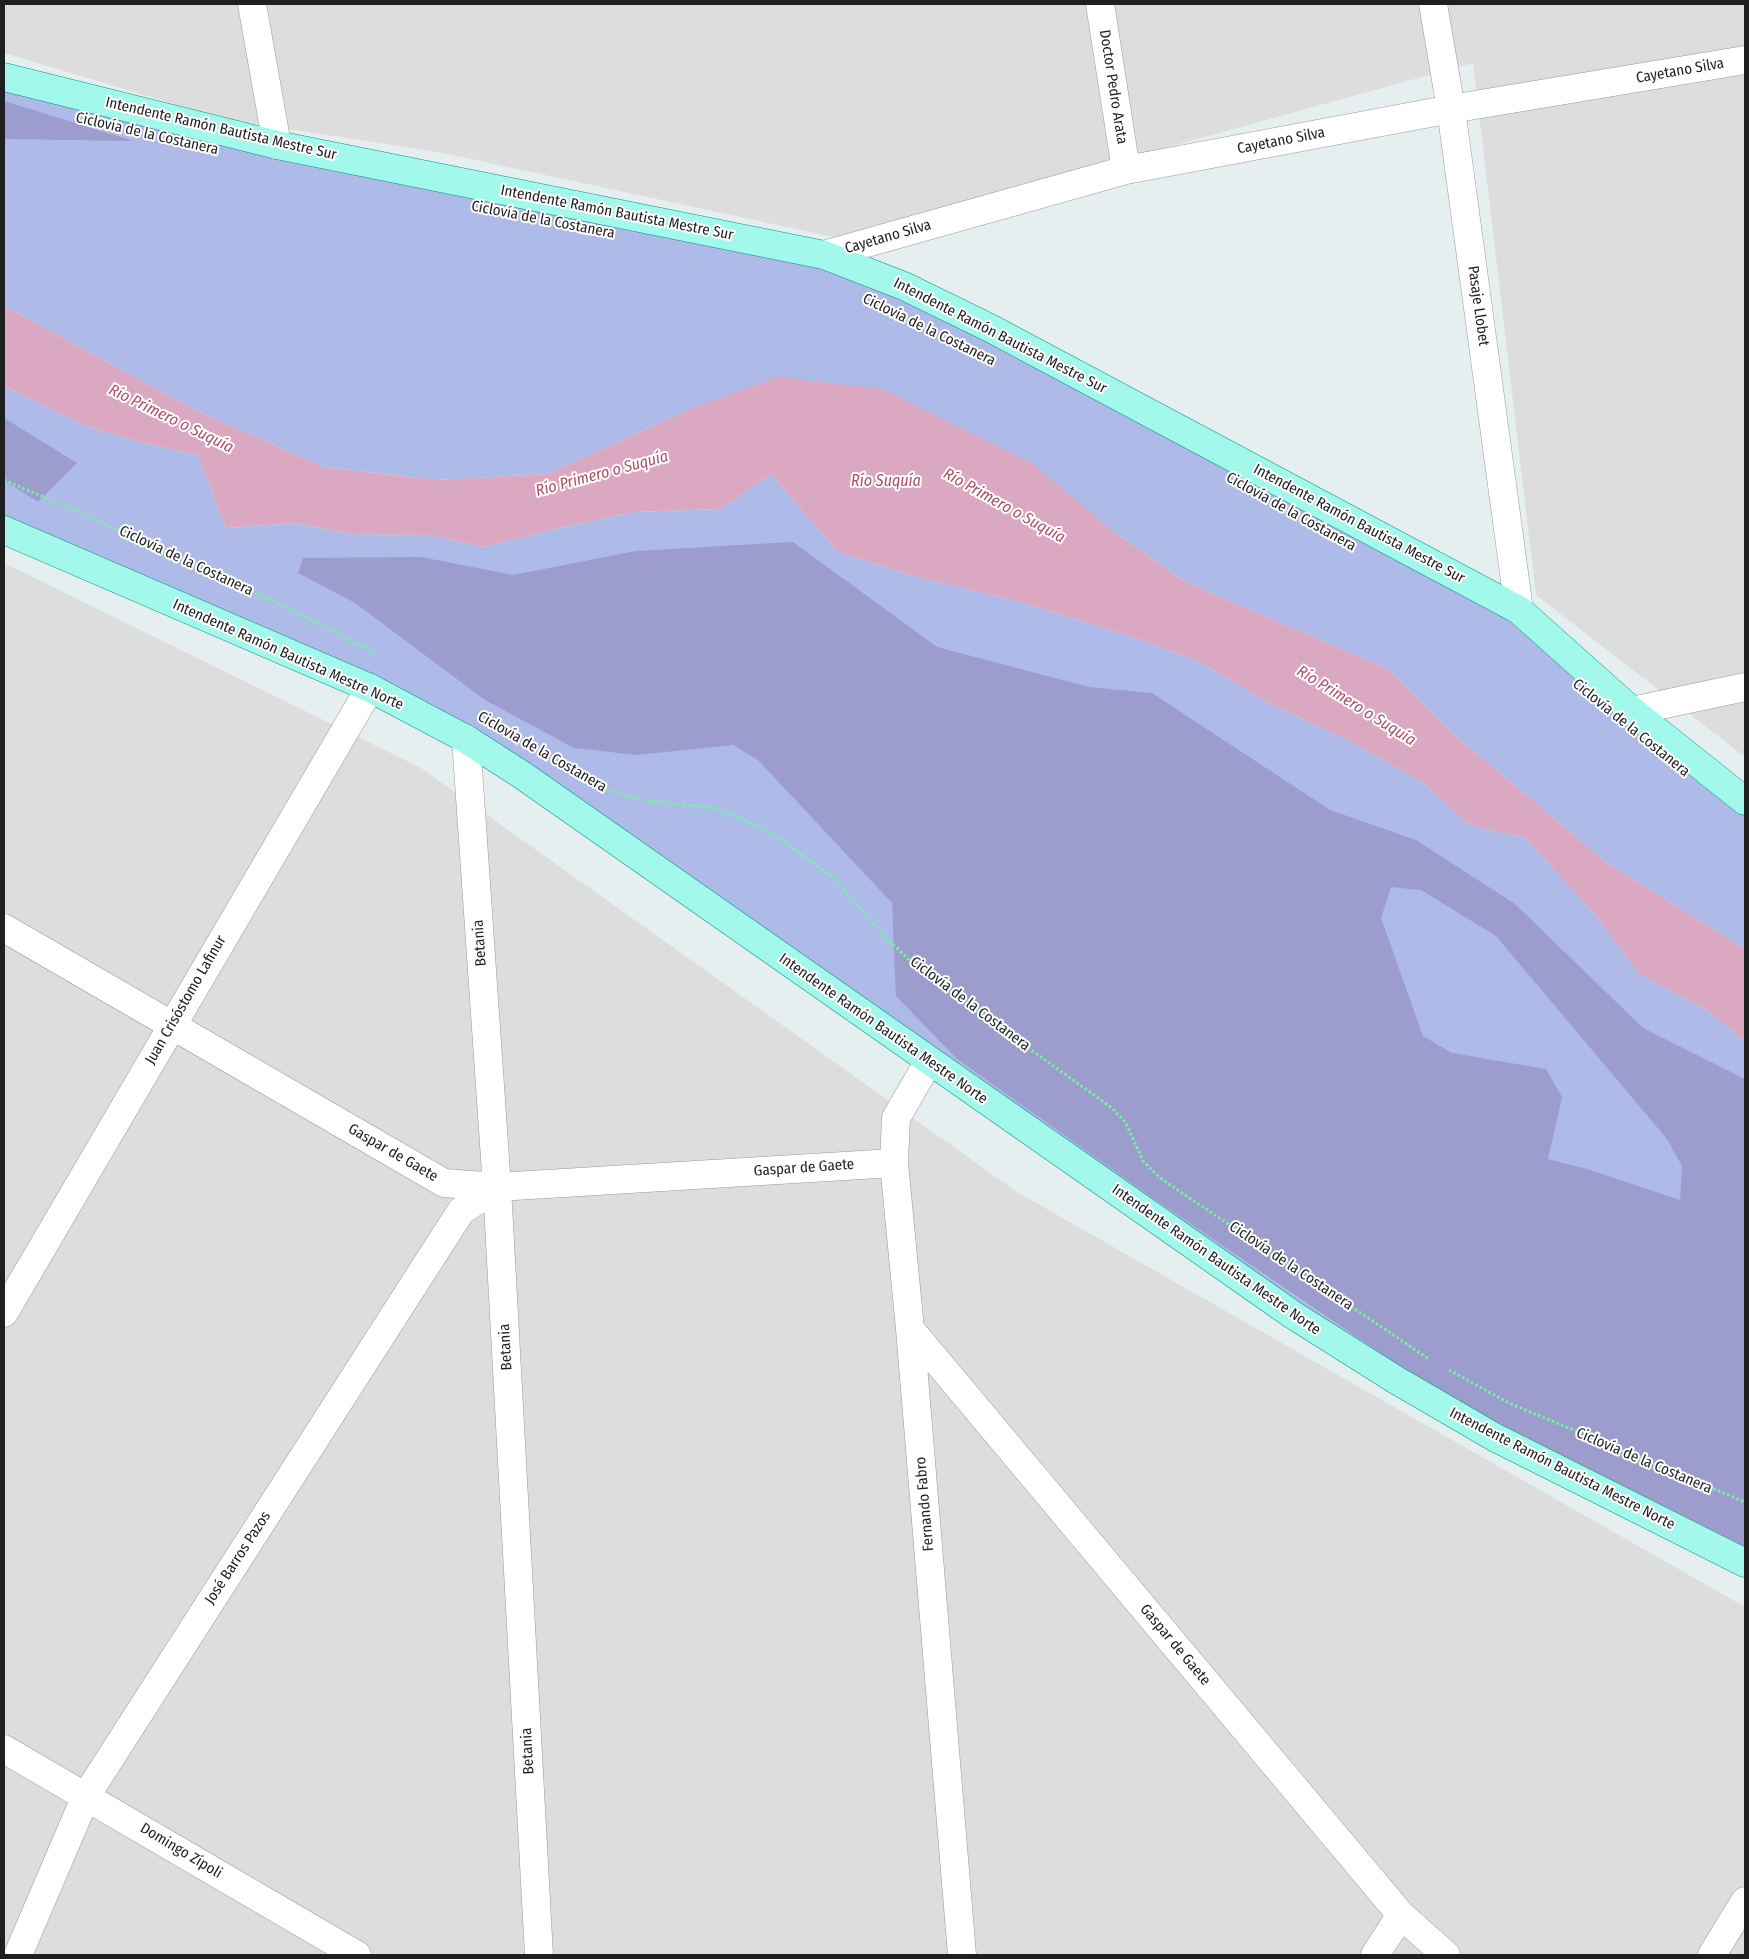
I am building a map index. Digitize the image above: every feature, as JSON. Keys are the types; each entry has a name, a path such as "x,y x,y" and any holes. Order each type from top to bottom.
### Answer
{"main road":[{"name":"Intendente Ramón Bautista Mestre Sur","path":"4,77 277,145 824,255 904,286 990,328 1520,610 1632,711 1745,801"},
{"name":"Intendente Ramón Bautista Mestre Norte","path":"4,530 370,688 466,739 522,775 1293,1315 1396,1380 1494,1437 1745,1563"}],"street":[{"path":"252,4 277,145"},
{"name":"Doctor Pedro Arata","path":"1100,4 1126,170"},
{"name":"Pasaje Llobet","path":"1433,4 1451,109 1520,610"},
{"name":"Cayetano Silva","path":"824,255 1126,170 1451,109 1745,60"},
{"path":"1632,711 1745,687"},
{"name":"Juan Crisóstomo Lafinur","path":"4,1313 370,688"},
{"name":"Betania","path":"466,739 497,1187 539,1955"},
{"name":"Gaspar de Gaete","path":"4,928 444,1183 497,1187 894,1163"},
{"name":"Fernando Fabro","path":"929,1061 896,1118 894,1163 910,1329 962,1955"},
{"name":"José Barros Pazos","path":"18,1955 86,1796 461,1211 497,1187"},
{"name":"Gaspar de Gaete","path":"910,1329 1401,1915 1446,1955"},
{"name":"Domingo Zípoli","path":"4,1749 357,1955"},
{"path":"1712,1955 1745,1901"},
{"path":"1375,1955 1401,1915"}],"path":[{"name":"Ciclovía de la Costanera","path":"4,480 270,599 377,654"},
{"name":"Ciclovía de la Costanera","path":"591,782 607,790 642,800 715,808 753,824 781,840 834,877 885,937 921,971 1112,1108 1126,1123 1143,1161 1160,1178 1433,1361"},
{"name":"Ciclovía de la Costanera","path":"1441,1366 1509,1403 1745,1502"}],"shaded area":[{"path":"4,4 1745,4 1745,757 1536,595 1473,63 838,238 443,153 224,119 4,53"},
{"path":"4,77 824,255 1519,610 1745,801 1745,949 1607,863 1453,734 1388,669 1185,582 1114,532 690,409 548,474 436,480 323,467 197,411 4,306"},
{"path":"4,101 134,141 4,139"},
{"path":"4,386 86,426 140,442 198,455 226,528 294,523 351,534 429,535 483,547 634,512 720,509 771,474 838,552 913,576 1020,602 1130,636 1200,662 1272,705 1348,740 1422,782 1470,825 1525,838 1594,913 1638,973 1705,1009 1745,1041 1745,1563 1494,1437 522,775 4,530"},
{"path":"4,418 77,463 38,502 4,480"},
{"path":"793,542 937,647 1089,687 1152,693 1330,810 1416,840 1515,904 1643,1028 1745,1079 1745,1548 1486,1425 1147,1194 957,1059 896,996 892,903 758,760 733,745 637,755 574,748 485,700 355,603 298,573 303,558 421,557 513,575 636,551","holes":["1391,887 1421,890 1496,936 1667,1139 1682,1166 1680,1200 1587,1169 1548,1159 1562,1097 1546,1069 1452,1053 1423,1036 1381,918"]},
{"path":"4,563 421,768 1017,1192 1745,1607 1745,1955 4,1955"}],"water":[{"name":"Río Suquía","path":"4,306 197,411 323,467 436,480 548,474 690,409 778,377 882,389 1031,463 1114,532 1185,582 1388,669 1453,734 1607,863 1745,949 1745,1041 1705,1009 1638,973 1594,913 1525,838 1470,825 1422,782 1348,740 1272,705 1200,662 1130,636 1020,602 913,576 838,552 771,474 720,509 634,512 483,547 429,535 351,534 294,523 226,528 198,455 140,442 86,426 4,386"}],"water label":[{"name":"Río Primero o Suquía","path":"171,419"},
{"name":"Río Primero o Suquía","path":"602,474"},
{"name":"Río Primero o Suquía","path":"1004,506"},
{"name":"Río Primero o Suquía","path":"1356,706"}]}
